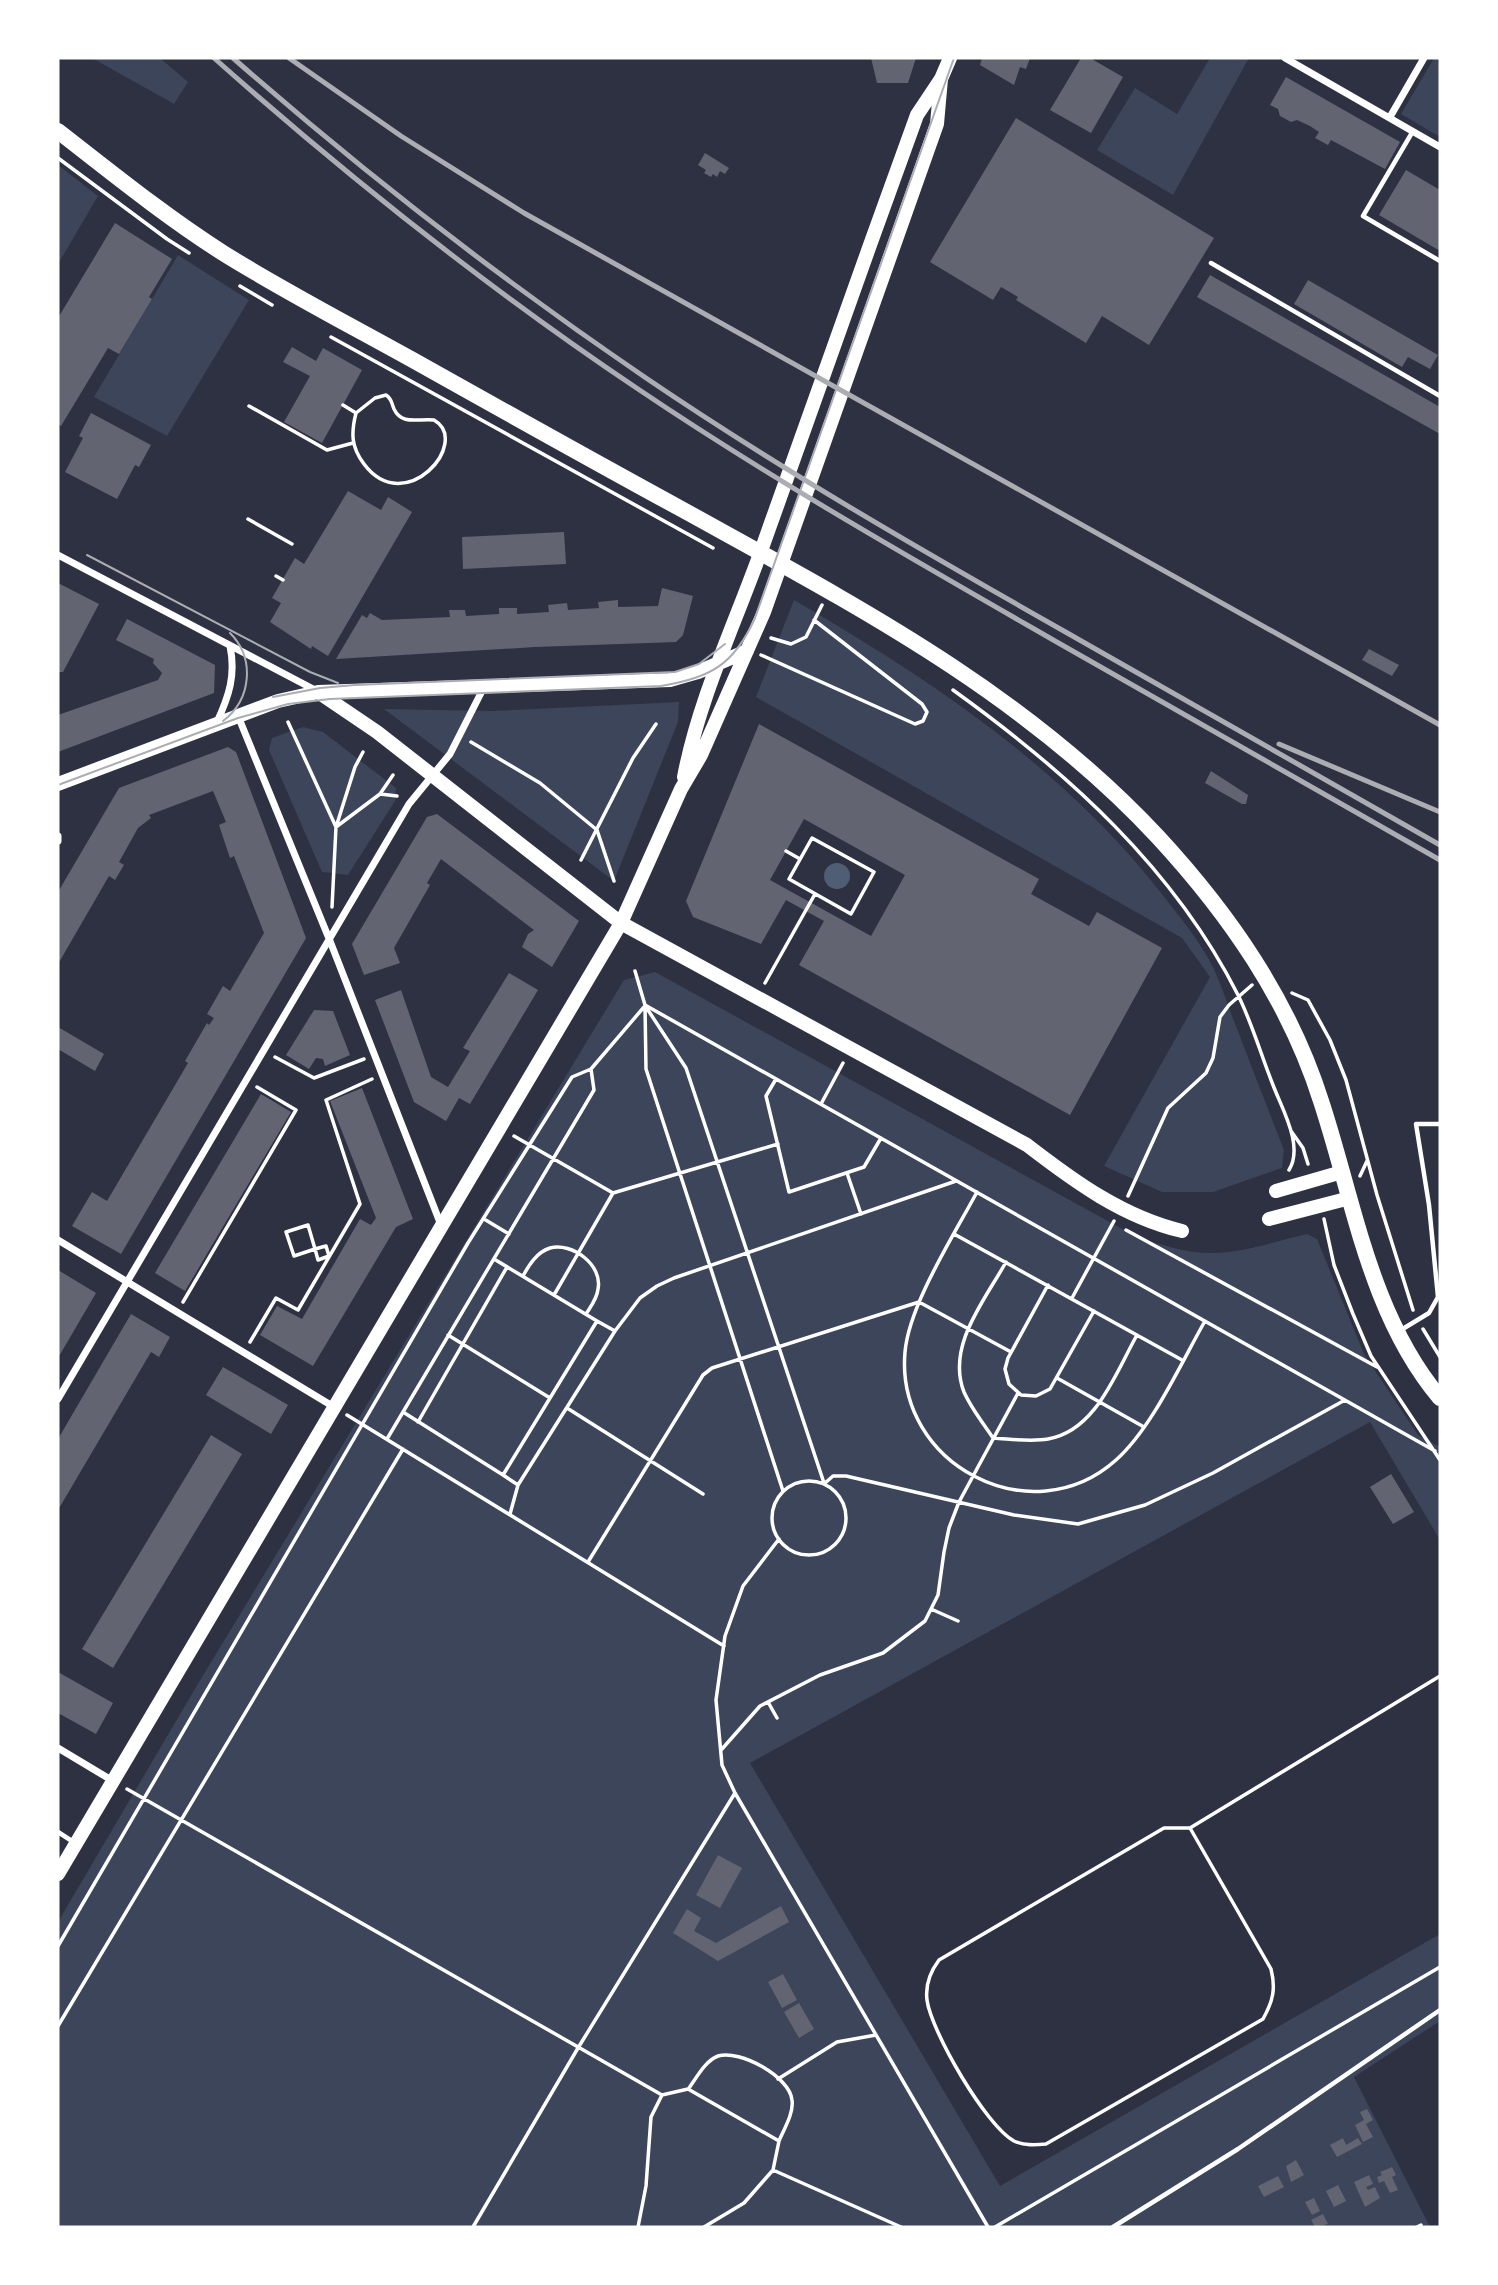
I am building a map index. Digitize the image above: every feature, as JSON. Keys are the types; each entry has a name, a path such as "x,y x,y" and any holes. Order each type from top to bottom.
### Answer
{"main road":[{"path":"681,789 690,746 718,662 753,580 917,115 942,79 950,58"},
{"path":"58,1874 621,923 681,789 701,755 771,590 937,124 942,79"},
{"path":"58,131 162,212 252,270 889,625 1005,702 1083,764 1155,834 1231,923 1266,979 1305,1056 1322,1101 1382,1298 1417,1367 1440,1398"},
{"path":"58,784 278,701 318,692 670,680 685,677 747,650"},
{"path":"685,677 710,685 727,695"},
{"path":"318,692 367,725 621,923 1027,1145 1073,1181 1121,1209 1182,1231"},
{"path":"1276,1191 1342,1172"},
{"path":"1269,1219 1350,1198"}],"street":[{"path":"1285,58 1440,147"},
{"path":"1390,117 1424,58"},
{"path":"58,555 318,692"},
{"path":"216,724 231,687 233,659 230,646"},
{"path":"58,1399 409,803 431,774 446,760 484,686"},
{"path":"237,716 330,941 442,1227"},
{"path":"58,836 58,841"},
{"path":"58,1240 335,1407"},
{"path":"58,1748 113,1781"}],"lane":[{"path":"1413,131 1363,216 1440,261"},
{"path":"1211,263 1440,396"},
{"path":"1398,1332 1429,1312 1438,1297 1429,1205 1416,1124 1440,1124"},
{"path":"58,1832 76,1843"},
{"path":"1113,2227 1238,2149 1440,2010"}],"path":[{"path":"386,395 401,418 435,419 440,423 445,441 436,464 424,476 396,484 373,473 365,466 353,443 356,413 375,398 386,395"},
{"path":"343,405 356,413"},
{"path":"249,406 327,450 353,443"},
{"path":"248,519 292,544"},
{"path":"275,576 283,580"},
{"path":"764,656 915,724 923,721 928,712 922,704 814,620 806,637 791,643 775,639"},
{"path":"288,722 335,827"},
{"path":"581,859 633,758 656,724"},
{"path":"460,736 540,783 597,830 614,881"},
{"path":"330,941 335,827 355,767 363,752"},
{"path":"335,827 380,794 393,775"},
{"path":"380,794 397,796"},
{"path":"812,838 874,872 851,914 789,879 800,859 812,838"},
{"path":"786,851 800,859"},
{"path":"758,997 815,894"},
{"path":"635,971 645,1005 646,1069 783,1491"},
{"path":"1072,1298 1146,1161 1168,1108 1206,1073 1213,1058 1220,1017 1229,1005 1266,979 1308,1000 1330,1040 1346,1080 1404,1286"},
{"path":"58,1946 529,1145 572,1077 591,1069 645,1005"},
{"path":"645,1005 1435,1451"},
{"path":"645,1005 686,1068 824,1484"},
{"path":"821,1104 851,1048"},
{"path":"264,1051 314,1078 374,1055"},
{"path":"387,1439 555,1160 594,1090 591,1069"},
{"path":"244,1353 276,1298 298,1310 360,1204 326,1100 382,1074"},
{"path":"776,1079 766,1096 789,1192 864,1167 881,1138"},
{"path":"176,1312 296,1110 246,1080"},
{"path":"501,1127 612,1193"},
{"path":"554,1295 612,1193 778,1144"},
{"path":"847,1173 861,1214"},
{"path":"510,1514 518,1485 615,1331 640,1298 657,1286 710,1266 957,1181"},
{"path":"977,1192 919,1302 907,1336 904,1369 909,1397 919,1423 933,1445 972,1476 1011,1490 1033,1491 1068,1486 1098,1473 1115,1461 1144,1427 1205,1321"},
{"path":"484,1219 509,1234"},
{"path":"329,1256 318,1260 315,1249 308,1225 286,1232 294,1256 315,1249 326,1246 329,1256"},
{"path":"1125,1230 1379,1368"},
{"path":"954,1234 1182,1360"},
{"path":"1328,1244 1353,1314 1379,1368 1440,1460"},
{"path":"523,1277 537,1256 550,1248 565,1248 579,1254 590,1262 597,1273 599,1286 595,1300 586,1314"},
{"path":"494,1259 615,1331"},
{"path":"993,1438 968,1400 962,1385 960,1357 969,1329 1006,1262"},
{"path":"418,1422 507,1267"},
{"path":"1048,1285 1006,1364 1005,1373 1009,1384 1018,1393 1040,1395 1050,1389 1094,1311"},
{"path":"588,1562 703,1375 712,1368 919,1302 1011,1352"},
{"path":"503,1475 597,1321"},
{"path":"448,1335 550,1398"},
{"path":"993,1438 1035,1440 1056,1437 1083,1422 1100,1401 1137,1335"},
{"path":"1057,1378 1144,1427"},
{"path":"720,1751 760,1706 820,1675 883,1653 925,1621 938,1595 946,1540 959,1502 1018,1393"},
{"path":"824,1484 833,1476 846,1476 1013,1515 1078,1524 1145,1505 1213,1473 1345,1400"},
{"path":"335,1407 724,1646"},
{"path":"567,1409 703,1494"},
{"path":"402,1412 518,1485"},
{"path":"58,2025 403,1449"},
{"path":"802,1482 824,1484 836,1492 846,1510 846,1526 837,1543 825,1552 807,1555 790,1550 779,1539 773,1527 774,1505 783,1491 802,1482"},
{"path":"779,1539 743,1586 725,1636 716,1700 722,1765 735,1793 988,2227"},
{"path":"931,1609 958,1621"},
{"path":"1190,1828 1270,1969 1275,1984 1273,1997 1263,2019 1046,2144 1031,2145 1015,2141 992,2121 959,2072 930,2015 928,1980 939,1959 1164,1828 1190,1828 1440,1676"},
{"path":"768,1702 777,1718"},
{"path":"113,1781 662,2095 688,2089 708,2063 719,2056 734,2056 756,2063 786,2085 793,2098 791,2111 779,2141 774,2170 744,2203 706,2226"},
{"path":"473,2227 578,2048 735,1793"},
{"path":"995,2227 1440,1967"},
{"path":"778,2079 837,2042 876,2035"},
{"path":"688,2089 779,2141"},
{"path":"638,2227 646,2186 651,2117 662,2095"},
{"path":"774,2170 901,2227"}],"shaded area":[{"path":"92,58 160,58 188,82 174,104"},
{"path":"1210,58 1249,58 1173,195 1097,150 1135,88 1177,114"},
{"path":"1434,58 1440,58 1440,137 1401,114"},
{"path":"58,165 98,196 58,264"},
{"path":"178,255 249,300 167,436 94,397"},
{"path":"794,600 895,662 992,729 1038,766 1123,848 1182,920 1213,967 1284,1150 1282,1168 1213,1192 1162,1192 1104,1166 1210,977 1182,938 756,697"},
{"path":"679,702 678,722 614,881 384,709 492,711"},
{"path":"303,727 323,732 396,788 395,801 348,875 322,872 269,750 272,738"},
{"path":"837,863 846,867 850,876 846,885 837,889 828,885 824,876 828,867"},
{"path":"655,972 1137,1237 1164,1246 1202,1253 1247,1249 1307,1234 1317,1239 1364,1354 1418,1435 1440,1447 1440,1540 1370,1422 750,1763 1000,2186 1440,1934 1440,2021 1354,2077 1430,2227 58,2227 58,1922 196,1687 624,980"}],"building":[{"path":"871,58 916,58 908,83 877,83"},
{"path":"982,58 1030,58 1026,69 1020,67 1014,85 980,65"},
{"path":"1081,58 1090,58 1123,77 1091,133 1050,110"},
{"path":"1286,77 1400,142 1385,169 1331,140 1328,145 1315,138 1319,132 1310,126 1297,120 1291,122 1280,116 1278,109 1270,105"},
{"path":"1016,118 1214,238 1149,345 1102,316 1086,343 1016,300 1018,297 1001,287 993,300 930,262"},
{"path":"705,153 729,168 725,174 720,171 717,177 713,174 711,177 704,173 706,170 698,165"},
{"path":"1406,170 1440,190 1440,251 1379,215"},
{"path":"115,223 172,259 119,354 108,348 61,426 58,424 58,318"},
{"path":"1210,275 1440,407 1440,434 1197,297"},
{"path":"1308,280 1438,355 1430,369 1408,357 1402,367 1294,304"},
{"path":"292,347 316,361 323,348 362,370 322,443 284,422 310,376 283,362"},
{"path":"91,413 151,445 139,467 135,465 117,499 65,472 83,438 79,436"},
{"path":"348,491 381,510 388,497 412,512 328,656 312,646 311,649 270,622 281,603 272,598 295,558 304,564"},
{"path":"564,532 566,564 463,569 462,537"},
{"path":"58,583 99,604 63,672 58,672"},
{"path":"662,588 693,596 683,635 676,642 336,659 362,615 367,618 370,613 382,620 450,617 449,610 465,610 466,616 499,614 499,608 517,608 517,614 549,612 548,605 567,603 568,610 599,608 598,602 618,600 618,607 658,606"},
{"path":"127,619 215,665 214,693 58,752 58,715 158,680 162,673 153,663 154,659 116,640"},
{"path":"1369,649 1399,665 1392,676 1362,660"},
{"path":"759,724 1039,879 1031,894 1089,926 1097,912 1162,948 1070,1115 799,965 824,921 786,900 761,944 693,917 686,901","holes":["804,819 905,875 871,936 770,880"]},
{"path":"228,747 236,752 306,938 121,1254 72,1226 92,1192 107,1201 188,1063 185,1061 207,1023 209,1025 214,1018 207,1014 223,986 230,991 264,933 234,856 230,858 219,825 226,822 213,791 149,815 151,818 138,828 119,862 124,865 115,880 109,876 58,964 58,892 119,788"},
{"path":"1211,771 1248,795 1246,804 1205,783"},
{"path":"437,814 579,921 552,967 522,947 528,934 534,930 441,859 427,883 430,885 394,948 400,963 364,975 352,944 427,817"},
{"path":"509,973 538,990 470,1104 459,1098 446,1121 414,1102 375,1000 401,990 431,1077 448,1087 470,1051 463,1048"},
{"path":"314,1010 333,1011 350,1055 325,1066 323,1059 316,1058 309,1069 286,1055"},
{"path":"58,1027 104,1054 95,1071 58,1049"},
{"path":"362,1088 413,1219 396,1227 313,1366 260,1335 277,1306 302,1319 360,1219 371,1225 376,1218 330,1101"},
{"path":"261,1094 291,1112 185,1291 155,1273"},
{"path":"58,1270 96,1293 58,1358"},
{"path":"131,1314 170,1337 159,1357 151,1352 58,1510 58,1439"},
{"path":"223,1367 288,1405 271,1434 206,1395"},
{"path":"211,1435 242,1454 113,1668 82,1649"},
{"path":"1391,1474 1414,1512 1393,1524 1370,1487"},
{"path":"58,1672 113,1703 96,1734 58,1713"},
{"path":"718,1855 742,1868 720,1908 696,1895"},
{"path":"781,1906 789,1922 718,1961 673,1933 687,1909 701,1918 694,1931 716,1943"},
{"path":"783,1974 797,2000 782,2008 768,1982"},
{"path":"799,2003 814,2029 799,2038 784,2012"},
{"path":"1367,2109 1373,2120 1366,2124 1373,2137 1363,2142 1355,2125 1364,2120 1360,2112"},
{"path":"1343,2138 1346,2145 1358,2138 1362,2144 1337,2157 1330,2145"},
{"path":"1296,2160 1304,2175 1291,2182 1286,2166"},
{"path":"1392,2167 1396,2175 1392,2177 1398,2190 1390,2193 1384,2181 1379,2183 1377,2177 1382,2175 1380,2172"},
{"path":"1369,2175 1373,2184 1366,2187 1368,2190 1375,2187 1380,2198 1365,2207 1354,2182"},
{"path":"1278,2176 1284,2187 1264,2197 1258,2186"},
{"path":"1338,2185 1346,2201 1334,2207 1326,2191"},
{"path":"1314,2198 1320,2211 1312,2215 1305,2202"},
{"path":"1323,2214 1328,2224 1315,2227 1311,2220"}],"tram line":[{"path":"58,785 238,718 288,704 330,699 661,686 693,679 718,667 738,647 755,618 954,58"},
{"path":"87,555 310,672 338,683"},
{"path":"223,721 240,701 247,678 244,654 230,633"},
{"path":"273,697 355,685 675,672 699,664 725,644"}],"railway":[{"path":"214,58 420,231 582,351 689,423 897,550 1440,860"},
{"path":"233,58 333,143 435,224 539,303 697,412 904,539 1440,845"},
{"path":"289,58 401,136 524,213 1440,725"},
{"path":"1279,744 1440,812"}]}
